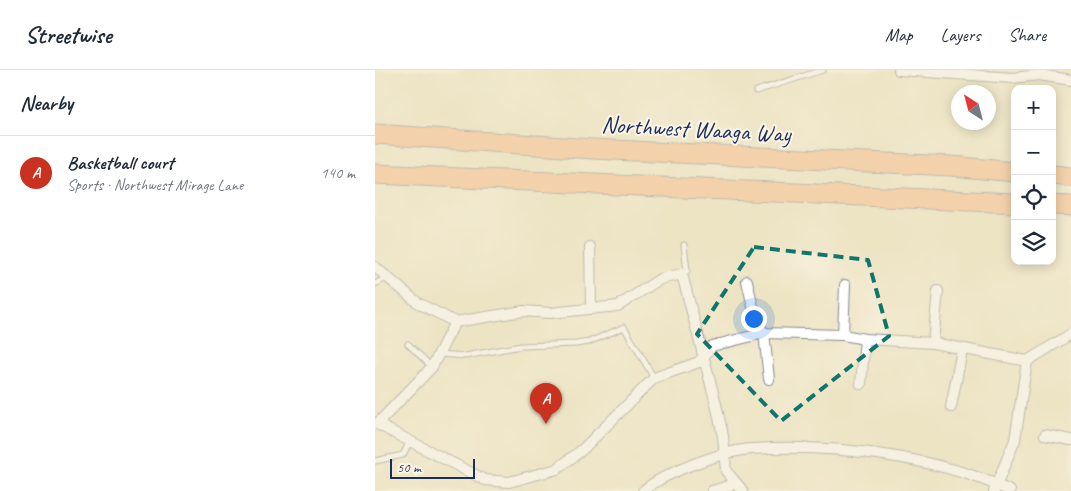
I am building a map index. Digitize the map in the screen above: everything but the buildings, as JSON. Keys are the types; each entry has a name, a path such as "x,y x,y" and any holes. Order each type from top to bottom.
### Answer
{"highway":[{"name":"Northwest Waaga Way","path":"381,134 593,149 951,166 1011,172"},
{"path":"375,174 1011,203"},
{"path":"1056,175 1071,177"},
{"path":"375,183 463,179"},
{"path":"1056,205 1071,206"}],"street":[{"path":"899,70 1013,78 1039,75 1071,80"},
{"path":"590,247 591,307"},
{"path":"375,267 418,303 455,322 524,311 550,313 591,307 618,306 660,278 682,274 704,354 723,436 723,455 726,471 739,487"},
{"path":"747,281 756,320 764,333 769,379"},
{"path":"843,334 845,285"},
{"path":"933,343 938,291"},
{"path":"455,322 432,367 376,423 485,480 509,482 537,476 557,469 583,449 654,378 699,362 712,346 764,333 843,334 865,339 933,343 1027,361 1071,334"},
{"path":"861,384 865,339"},
{"path":"951,407 962,350"},
{"path":"995,488 1015,440 1027,361"},
{"path":"1045,435 1071,440"},
{"path":"643,491 650,485 686,466 751,449 821,449 885,455 932,465 995,488 1010,491"},
{"path":"712,491 739,487"}],"lane":[{"path":"756,91 823,70"},
{"path":"682,274 687,271 684,245"},
{"path":"375,284 388,277"},
{"path":"438,354 465,356 521,346 576,344 589,342 624,327 654,378"},
{"path":"408,344 432,367"},
{"path":"375,461 403,455 410,441"}],"highlighted area":[{"path":"754,247 868,260 889,336 781,421 697,334"}],"place":[{"name":"Basketball court","path":"546,424"}]}
